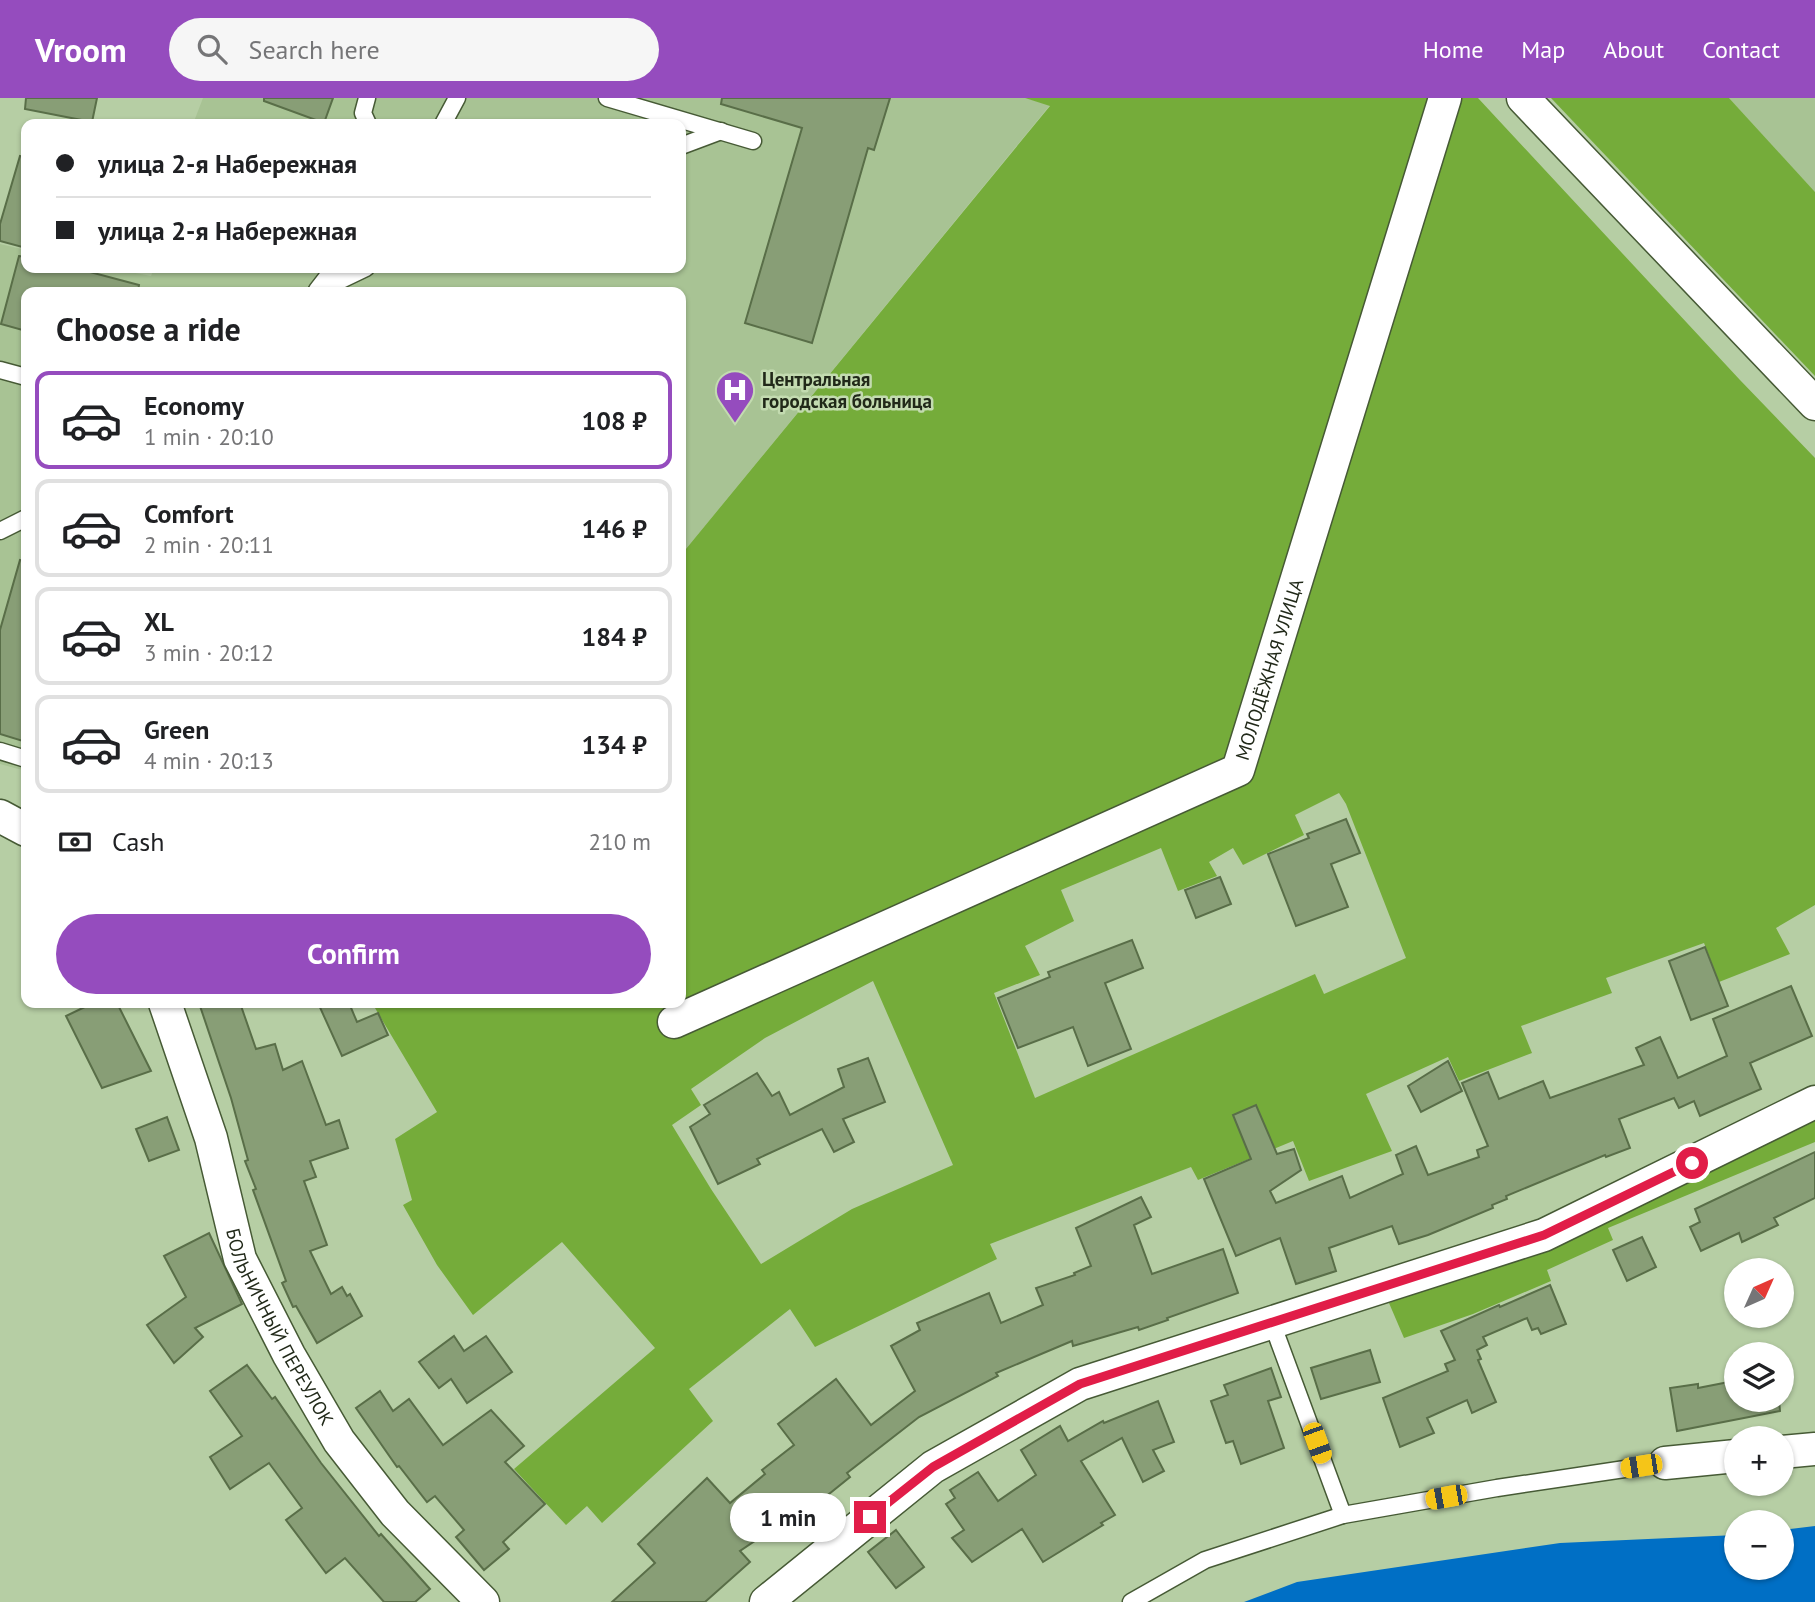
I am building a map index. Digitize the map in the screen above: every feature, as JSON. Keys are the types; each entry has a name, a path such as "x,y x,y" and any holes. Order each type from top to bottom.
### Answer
{"street":[{"name":"МОЛОДЁЖНАЯ УЛИЦА","path":"674,1022 1238,770 1445,98"},
{"path":"1523,98 1815,404"},
{"path":"0,816 21,827"},
{"name":"БОЛЬНИЧНЫЙ ПЕРЕУЛОК","path":"166,1008 211,1138 240,1259 289,1355 339,1441 396,1513 483,1602"},
{"path":"766,1602 933,1467 1080,1384 1544,1235 1815,1102"},
{"path":"1794,1451 1815,1449"},
{"path":"1665,1463 1724,1457"}],"lane":[{"path":"366,119 363,113 367,98"},
{"path":"446,119 457,98"},
{"path":"607,98 680,119"},
{"path":"686,121 753,141"},
{"path":"686,144 721,131"},
{"path":"326,287 356,273"},
{"path":"0,370 21,376"},
{"path":"0,531 21,520"},
{"path":"0,751 21,757"},
{"path":"1272,1323 1343,1515"},
{"path":"1131,1602 1205,1560 1343,1515 1497,1488 1665,1463"}],"shaded area":[{"name":"Центральная городская больница","path":"203,98 1025,98 1050,105 686,549 686,287 21,287 21,770 0,764 0,244 21,249 21,273 136,273 151,276 152,273 686,273 686,119 195,119"},
{"path":"1729,98 1815,98 1815,192"}],"green space":[{"path":"1025,98 1478,98 1815,458 1815,905 1776,928 1790,954 1719,982 1704,943 1606,978 1612,993 1521,1026 1532,1053 1459,1081 1448,1057 1366,1094 1392,1151 1309,1181 1293,1141 1198,1180 1191,1167 990,1244 997,1259 815,1347 790,1309 689,1389 713,1421 602,1523 587,1506 566,1525 514,1469 655,1348 562,1242 473,1315 437,1265 403,1205 412,1200 395,1139 437,1112 375,1008 686,1008 686,549 1050,106","holes":["1339,793 1346,804 1406,958 1324,994 1315,974 1035,1098 994,993 1040,975 1025,946 1074,921 1061,890 1161,848 1178,891 1217,876 1209,862 1233,848 1243,865 1304,835 1295,815","873,981 953,1165 852,1209 761,1264 672,1125 701,1105 691,1089 765,1038"]},
{"path":"1551,98 1729,98 1815,192 1815,376"},
{"path":"1815,1111 1815,1142 1608,1228 1613,1240 1547,1270 1551,1281 1473,1314 1404,1338 1389,1303 1564,1232"}],"water":[{"path":"1815,1526 1815,1602 1244,1602 1297,1582 1560,1543 1724,1536 1724,1580 1794,1580 1794,1529"}],"building":[{"path":"26,98 97,98 93,119 77,119 25,109"},
{"path":"264,98 333,98 325,119 313,119 264,101"},
{"path":"722,98 890,98 874,150 868,148 812,343 745,323 802,128 721,104"},
{"path":"21,156 21,247 0,241 0,224"},
{"path":"19,256 21,273 94,273 139,285 21,287 21,330 1,324"},
{"path":"21,560 21,740 0,734 0,630"},
{"path":"1346,819 1360,853 1331,864 1348,907 1296,926 1268,854 1309,838 1307,834"},
{"path":"1220,877 1231,904 1196,918 1185,890"},
{"path":"1132,940 1143,968 1105,983 1131,1049 1088,1066 1073,1027 1018,1048 998,998 1050,977 1048,972"},
{"path":"1705,947 1728,1006 1691,1020 1669,961"},
{"path":"1791,986 1812,1036 1750,1063 1761,1089 1700,1116 1694,1101 1679,1108 1674,1098 1619,1119 1630,1148 1606,1157 1605,1155 1506,1196 1507,1199 1492,1205 1493,1208 1428,1235 1399,1244 1392,1226 1329,1248 1336,1271 1296,1284 1280,1238 1236,1256 1204,1179 1251,1159 1233,1115 1256,1105 1277,1154 1294,1149 1301,1170 1270,1191 1276,1203 1342,1176 1350,1198 1403,1174 1396,1155 1416,1146 1428,1175 1479,1157 1477,1150 1488,1146 1462,1083 1488,1072 1499,1099 1543,1081 1550,1098 1644,1065 1636,1048 1660,1037 1678,1078 1727,1056 1713,1019"},
{"path":"83,1008 120,1008 151,1071 102,1088 66,1016"},
{"path":"201,1008 242,1008 256,1049 275,1044 283,1070 302,1061 326,1125 339,1120 348,1148 310,1161 316,1177 304,1181 327,1245 310,1251 331,1294 342,1287 347,1296 350,1294 362,1316 317,1343 296,1306 293,1307 282,1283 286,1281 253,1190 256,1189 245,1161 248,1160 231,1098"},
{"path":"320,1008 351,1008 357,1022 378,1013 388,1035 342,1056"},
{"path":"868,1058 885,1102 843,1119 854,1142 834,1152 822,1129 757,1159 760,1164 718,1184 690,1127 710,1114 704,1105 757,1073 772,1096 779,1092 790,1115 844,1087 838,1069"},
{"path":"1448,1061 1462,1091 1421,1112 1408,1086"},
{"path":"167,1117 179,1150 149,1161 136,1129"},
{"path":"1815,1152 1815,1198 1774,1218 1778,1225 1742,1242 1739,1233 1701,1251 1690,1227 1700,1222 1695,1209"},
{"path":"1141,1197 1151,1217 1134,1225 1152,1274 1223,1249 1238,1293 1139,1330 1138,1327 1073,1346 1072,1341 996,1373 998,1376 919,1417 847,1473 850,1477 782,1532 777,1526 740,1551 750,1562 705,1602 612,1602 655,1563 638,1544 707,1478 730,1503 765,1474 762,1470 794,1445 778,1424 836,1379 871,1425 915,1391 891,1346 920,1330 917,1323 989,1293 1001,1323 1043,1305 1036,1288 1075,1275 1074,1273 1091,1266 1076,1228"},
{"path":"209,1233 242,1304 195,1328 203,1337 174,1363 147,1325 186,1297 164,1256"},
{"path":"1642,1237 1656,1267 1627,1281 1613,1250"},
{"path":"1550,1285 1566,1324 1541,1334 1538,1328 1532,1330 1527,1318 1483,1337 1487,1345 1477,1350 1481,1359 1478,1360 1496,1402 1472,1413 1467,1400 1427,1418 1434,1433 1400,1447 1383,1398 1448,1371 1445,1364 1455,1360 1441,1331"},
{"path":"454,1336 464,1351 486,1336 512,1372 467,1403 451,1379 439,1388 419,1362"},
{"path":"1370,1350 1380,1382 1321,1399 1311,1368"},
{"path":"247,1365 272,1399 275,1397 321,1463 379,1536 381,1534 430,1589 415,1602 384,1602 345,1558 326,1573 286,1520 302,1508 269,1463 230,1489 210,1457 242,1436 210,1391"},
{"path":"1271,1368 1281,1397 1268,1401 1284,1448 1241,1464 1233,1441 1226,1443 1211,1401 1228,1395 1224,1385"},
{"path":"1724,1383 1724,1412 1775,1412 1677,1431 1670,1388 1698,1384 1698,1388"},
{"path":"380,1391 393,1411 409,1399 443,1445 491,1410 524,1446 505,1462 545,1504 503,1542 509,1549 484,1570 456,1537 464,1530 435,1496 427,1502 399,1466 397,1467 356,1408"},
{"path":"1158,1401 1174,1442 1153,1450 1164,1471 1143,1482 1122,1438 1081,1461 1115,1515 1101,1523 1103,1525 1043,1562 1022,1529 972,1562 952,1538 964,1530 946,1504 955,1498 950,1490 978,1472 998,1501 1036,1475 1021,1450 1060,1426 1068,1441 1103,1421 1104,1423"},
{"path":"896,1530 924,1567 896,1588 868,1552"}],"place":[{"name":"Центральная городская больница","path":"735,424"}],"route":[{"path":"870,1517 933,1467 1080,1384 1544,1235 1692,1163"}]}
